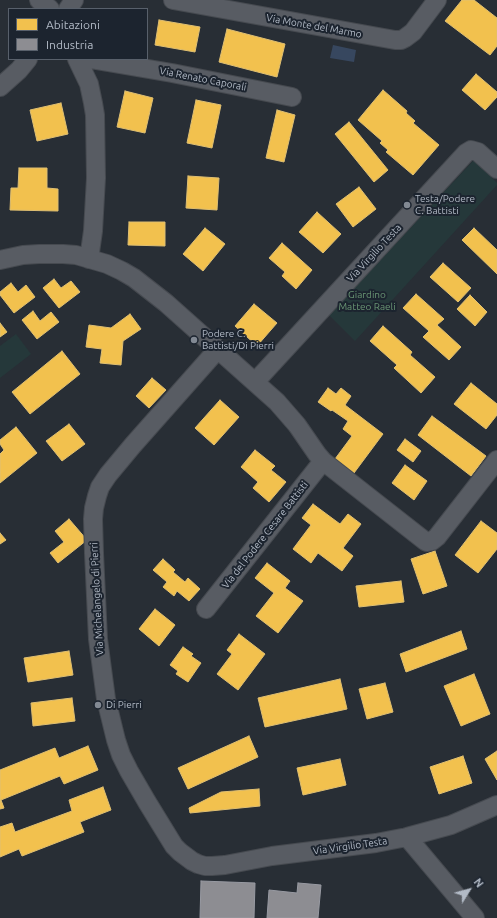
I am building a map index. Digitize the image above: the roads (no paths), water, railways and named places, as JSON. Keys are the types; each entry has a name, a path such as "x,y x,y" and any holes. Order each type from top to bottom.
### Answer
{"street":[{"path":"39,0 49,8"},
{"name":"Via Monte del Marmo","path":"173,0 387,40 401,40 413,32 437,0"},
{"path":"0,87 19,70 27,60"},
{"path":"77,60 88,84 95,115 96,178 93,231 89,258"},
{"name":"Via Renato Caporali","path":"96,60 172,73 292,97"},
{"name":"Via Virgilio Testa","path":"255,382 468,151 471,150 478,152 497,169"},
{"path":"0,260 23,255 39,254 70,255 89,258 115,268 139,282 166,303 277,402 289,415 323,461 424,540 429,542 437,537 497,460"},
{"name":"Via Michelangelo di Pierri","path":"198,864 185,857 174,846 129,771 116,740 106,699 98,639 93,519 97,496 104,481 133,445 218,349"},
{"name":"Via del Podere Cesare Battisti","path":"206,609 323,461"},
{"name":"Via Virgilio Testa","path":"198,864 205,866 225,865 272,856 376,843 407,837 450,825 497,805"},
{"path":"407,837 475,918"}],"water":[{"path":"333,45 356,50 354,62 330,58"}],"place":[{"name":"Testa/Podere C. Battisti","path":"407,205"},
{"name":"Podere C. Battisti/Di Pierri","path":"194,340"},
{"name":"Di Pierri","path":"98,705"}],"park label":[{"name":"Giardino Matteo Raeli","path":"367,300"}]}
